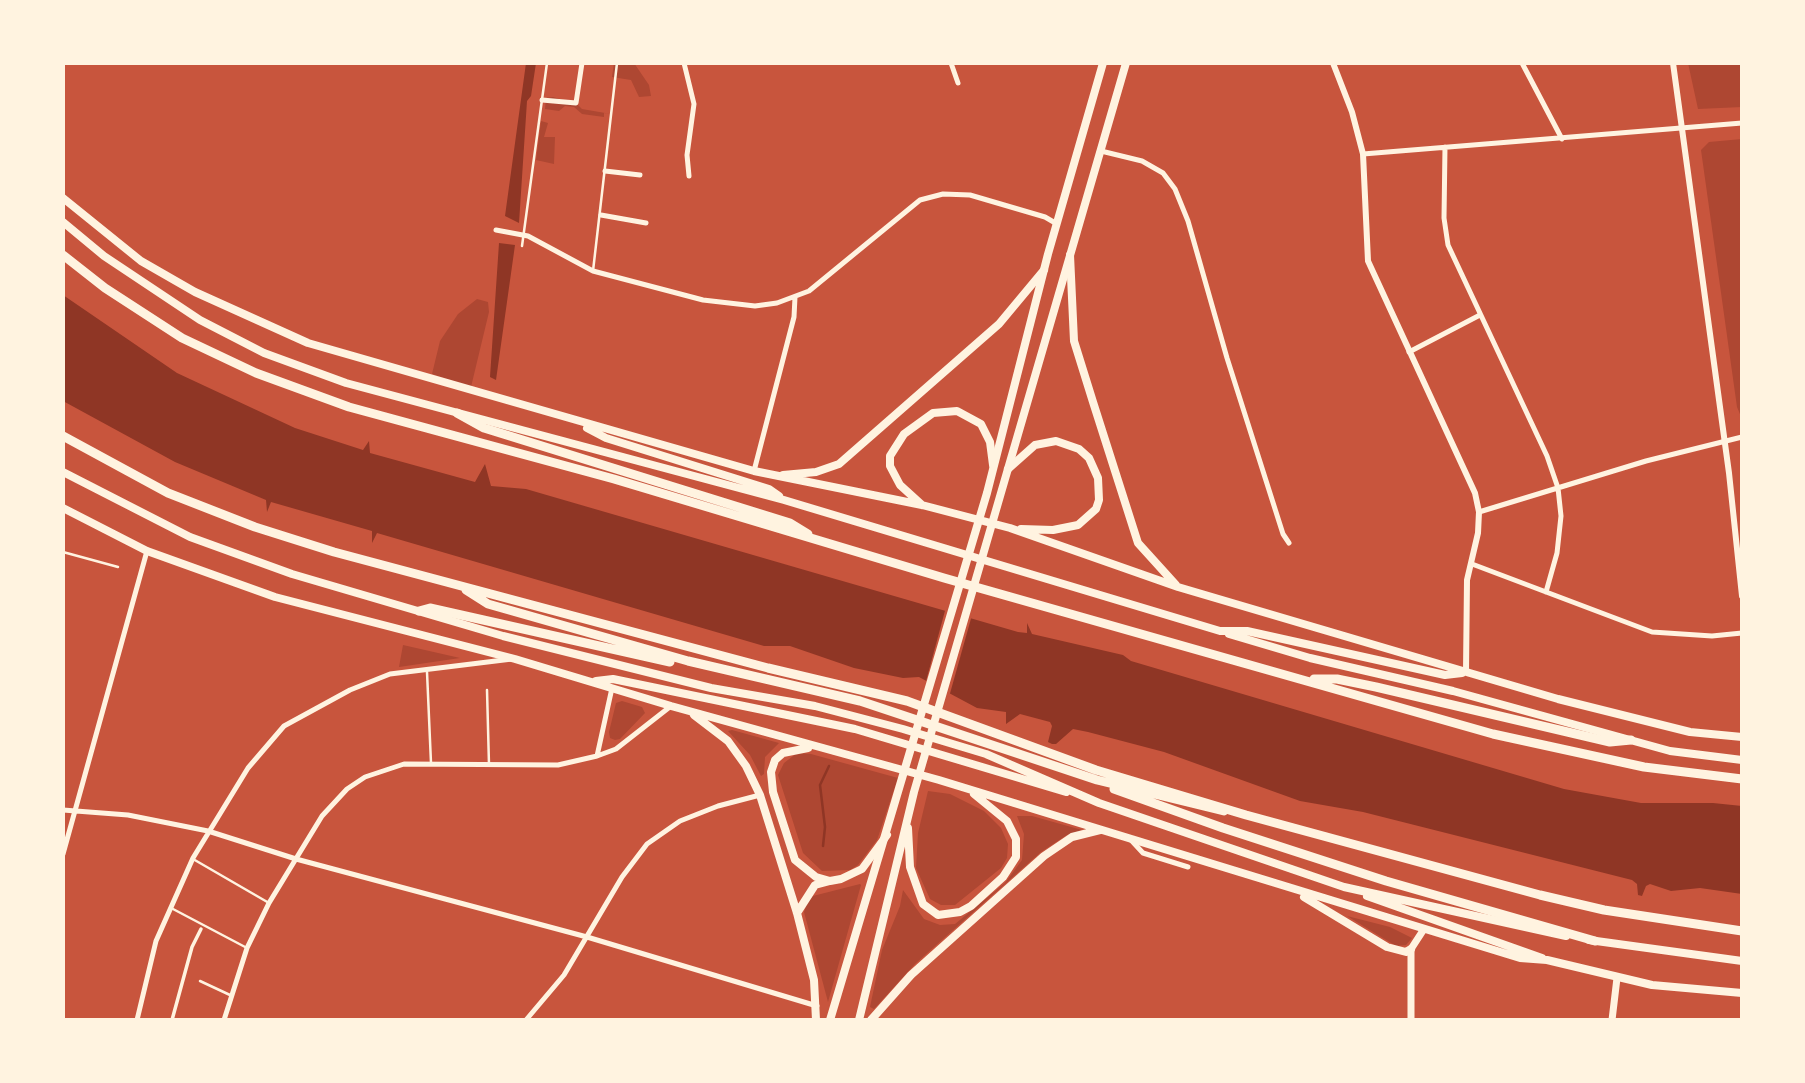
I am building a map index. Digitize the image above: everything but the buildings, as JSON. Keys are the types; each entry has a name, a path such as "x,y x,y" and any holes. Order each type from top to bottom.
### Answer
{"highway":[{"path":"63,255 105,288 182,338 256,373 349,407 614,479 818,541 1543,747 1644,767 1742,779"},
{"path":"457,413 484,428 790,523 818,541"},
{"path":"63,436 168,492 255,527 459,586 907,701 1096,770 1246,815 1604,910 1742,931"},
{"path":"459,586 488,604 688,661 905,714 1097,780 1195,806 1246,815"},
{"path":"419,611 430,608 659,659 688,661"},
{"path":"1304,680 1337,679 1610,742 1631,740"},
{"path":"1097,780 1153,804 1386,881 1595,941"}],"main road":[{"path":"830,1020 987,493 1044,270 1103,63"},
{"path":"859,1020 889,892 908,828 914,792 1126,63"},
{"path":"63,198 141,261 195,292 307,343 575,422 754,471 922,505 1010,528 1178,587 1620,716 1689,732 1741,736"},
{"path":"63,222 148,288 232,338 346,383 784,500 1319,661 1453,691 1670,751 1742,760"},
{"path":"1070,255 1074,341 1138,543 1178,587"},
{"path":"774,476 806,474 839,464 999,324 1044,270"},
{"path":"922,505 900,485 890,466 890,456 904,434 933,413 957,411 970,415 981,424 990,442 993,466"},
{"path":"575,422 606,439 769,489 784,500"},
{"path":"1008,469 1035,445 1056,441 1066,443 1088,458 1100,488 1096,509 1074,528 1010,528"},
{"path":"63,472 136,512 224,551 503,636 711,688 803,704 903,729 986,754 1099,803"},
{"path":"63,508 147,551 275,597 515,659 671,706 939,780 1520,958 1547,960 1617,978 1742,993"},
{"path":"1220,631 1247,631 1445,675 1467,672"},
{"path":"593,681 613,679 855,729 1099,803 1523,949 1547,960"},
{"path":"689,711 728,741 746,766 760,795 797,913 817,991 816,1020"},
{"path":"818,747 794,748 783,753 773,766 771,782 795,860 806,871 830,881"},
{"path":"908,828 915,885 923,904 938,915 950,915 971,905 1012,865 1016,857 1016,839 1007,821 984,800 939,780"},
{"path":"871,1020 911,975 1052,849 1086,832 1109,832"},
{"path":"797,913 815,885 856,874 871,860 887,835"},
{"path":"1344,887 1519,928 1742,961"},
{"path":"1296,891 1387,947 1406,952 1424,929"},
{"path":"1411,949 1411,1020"},
{"path":"1612,1020 1617,978"}],"street":[{"path":"542,100 576,103 582,63"},
{"path":"684,63 694,104 687,155 689,176"},
{"path":"951,63 958,83"},
{"path":"1333,63 1359,133 1363,153 1368,261 1475,493 1479,512 1472,564 1467,580 1467,672"},
{"path":"1522,63 1562,139"},
{"path":"1673,63 1742,596"},
{"path":"1363,153 1742,123"},
{"path":"1445,147 1445,234 1480,315 1548,456 1558,488 1561,516 1557,553 1546,592"},
{"path":"1101,151 1142,161 1163,173 1175,189 1188,221 1279,522 1289,543"},
{"path":"605,171 640,175"},
{"path":"496,230 524,234 593,271 733,305 755,306 795,298 824,281 919,200 943,194 970,195 1045,217 1057,224"},
{"path":"601,215 646,223"},
{"path":"754,471 794,317 795,298"},
{"path":"1409,352 1480,315"},
{"path":"1479,512 1646,461 1742,437"},
{"path":"63,854 147,551"},
{"path":"1472,564 1652,632 1712,636 1742,633"},
{"path":"137,1020 148,966 193,858 248,768 284,726 339,695 390,674 515,659"},
{"path":"597,756 612,687"},
{"path":"224,1020 247,948 269,902 326,810 347,789 387,768 430,763 558,765 597,756 616,749 671,706"},
{"path":"526,1020 564,975 634,860 667,827 718,806 760,795"},
{"path":"63,810 128,815 208,831 296,859 587,937 817,1006"},
{"path":"1128,837 1143,853 1188,867"},
{"path":"172,1020 192,947 201,929"}],"lane":[{"path":"522,246 547,63"},
{"path":"593,271 617,63"},
{"path":"63,552 118,567"},
{"path":"427,670 430,763"},
{"path":"487,690 489,765"},
{"path":"193,858 269,902"},
{"path":"170,908 247,948"},
{"path":"200,981 230,995"}],"shaded area":[{"path":"526,63 536,63 531,96 527,101 519,223 505,216"},
{"path":"614,63 634,63 649,85 651,96 639,97 631,80 612,77"},
{"path":"1688,63 1742,63 1742,107 1698,109"},
{"path":"553,97 577,104 582,109 611,114 604,113 604,117 582,114 574,107 565,106 559,111 545,109 546,98"},
{"path":"541,121 548,123 544,137 555,137 554,164 536,160"},
{"path":"1742,139 1742,419 1737,407 1701,150 1709,142"},
{"path":"499,243 515,245 496,380 490,377"},
{"path":"63,295 177,373 295,428 363,450 369,441 370,453 475,482 485,464 491,486 526,489 1018,632 1027,633 1027,623 1032,634 1123,655 1131,661 1564,789 1641,803 1713,803 1742,806 1742,894 1700,888 1671,891 1650,884 1646,886 1642,896 1638,895 1637,884 1632,880 1363,812 1300,801 1164,752 1088,732 1073,729 1056,744 1052,744 1048,742 1052,726 1050,722 1020,714 1006,724 1006,712 977,708 919,677 903,678 854,668 790,646 764,646 377,533 372,543 372,531 271,502 267,512 266,500 175,462 63,401"},
{"path":"477,299 488,302 489,312 471,387 432,374 440,341 458,314"},
{"path":"403,645 460,658 399,667"},
{"path":"622,701 642,707 645,713 620,739 615,740 610,738 609,732 616,703"},
{"path":"728,731 779,743 765,757 764,774 761,776 750,755"},
{"path":"797,753 811,754 898,778 877,840 858,865 850,870 822,871 803,853 778,775 784,763"},
{"path":"928,791 950,794 984,811 1001,828 1008,844 1007,858 1001,868 955,905 941,905 930,899 916,868 918,833"},
{"path":"1017,816 1032,816 1082,830 1067,835 1041,852 915,964 874,1009 870,1007 882,950 900,906 903,890 924,919 940,925 955,924 1005,883 1022,860 1024,834"},
{"path":"860,884 828,1002 804,912 809,897"},
{"path":"1347,916 1390,927 1412,938 1406,945 1396,946"}],"pier":[{"path":"946,607 972,615 949,697 925,685"}],"waterway":[{"path":"823,846 825,827 820,785 829,766"}]}
